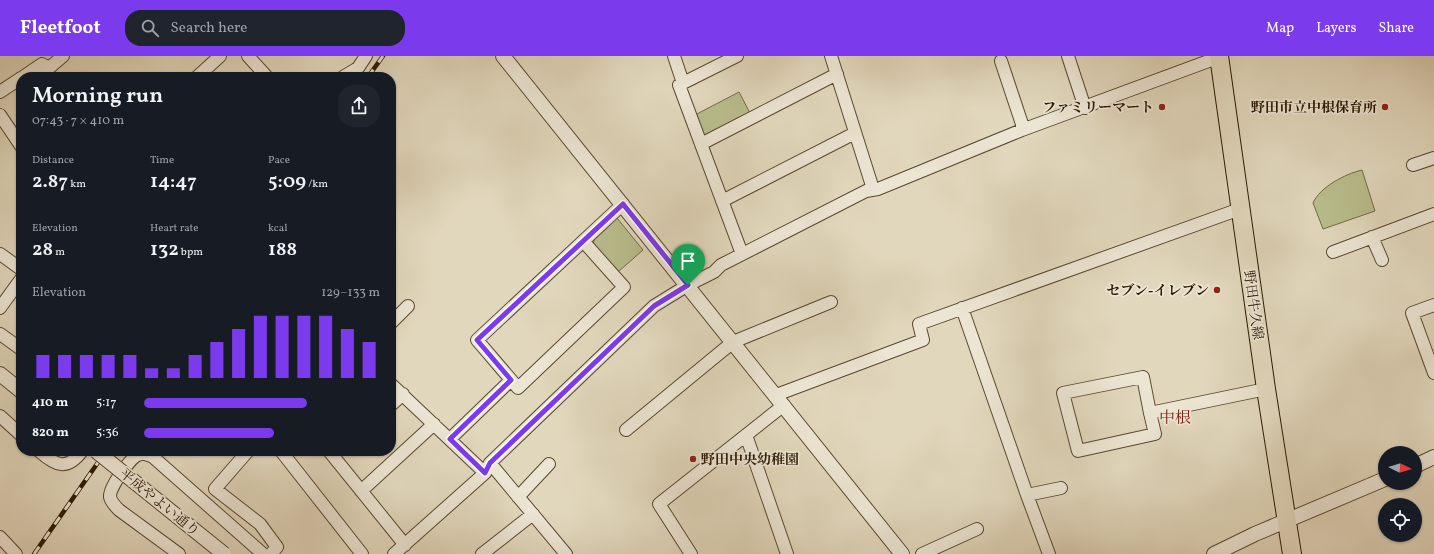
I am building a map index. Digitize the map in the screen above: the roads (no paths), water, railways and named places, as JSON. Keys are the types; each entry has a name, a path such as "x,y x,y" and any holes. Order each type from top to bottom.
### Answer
{"main road":[{"name":"野田牛久線","path":"1220,57 1266,389 1292,554"}],"street":[{"path":"31,72 42,64 49,68 63,56"},
{"path":"202,72 220,56"},
{"path":"248,56 263,72"},
{"path":"351,72 358,68 366,56"},
{"path":"503,56 902,554"},
{"path":"674,56 683,83"},
{"path":"737,56 679,85 742,254"},
{"path":"831,56 873,190"},
{"path":"1068,56 1084,108"},
{"path":"394,554 488,468 654,306 688,285 714,272 721,265 866,191 873,190 1022,130 1220,57"},
{"path":"1001,61 1022,124 1022,130"},
{"path":"701,144 837,74"},
{"path":"0,92 16,82"},
{"path":"0,115 16,139"},
{"path":"722,201 855,133"},
{"path":"1413,165 1434,158"},
{"path":"583,241 624,287 518,388 477,340 583,241 623,204"},
{"path":"691,554 659,504 746,435 780,400 923,340 919,324 1240,209"},
{"path":"1333,252 1434,214"},
{"path":"1372,238 1382,260"},
{"path":"0,254 16,265"},
{"path":"0,308 16,286"},
{"path":"626,430 733,342 831,302"},
{"path":"1434,305 1412,313 1434,373"},
{"path":"396,318 408,306"},
{"path":"962,308 1026,495 1049,554"},
{"path":"0,334 16,345"},
{"path":"0,374 16,387"},
{"path":"1143,377 1150,413 1155,434 1078,451 1063,393 1143,377"},
{"path":"450,439 511,380"},
{"path":"396,388 450,439 488,468 518,497 566,554"},
{"path":"1150,413 1266,389"},
{"path":"396,400 403,394"},
{"path":"0,416 16,430"},
{"path":"361,491 434,424"},
{"path":"746,435 784,553"},
{"path":"44,456 51,462 58,465 75,460 78,456"},
{"name":"平成やよい通り","path":"102,456 224,554"},
{"path":"135,456 132,458 112,488 110,497 114,505 119,510 179,554"},
{"path":"151,456 263,554"},
{"path":"244,456 215,489 260,524 277,546 271,554"},
{"path":"285,456 362,554"},
{"path":"337,456 361,491 405,545"},
{"path":"1422,463 1434,457"},
{"path":"518,497 549,464"},
{"path":"1214,554 1378,482"},
{"path":"1026,495 1061,488"},
{"path":"482,554 533,514"},
{"path":"922,554 977,528"},
{"path":"0,537 16,554"}],"railway":[{"path":"372,72 383,56"},
{"path":"34,554 103,456"}],"place":[{"name":"ファミリーマート","path":"1162,107"},
{"name":"野田市立中根保育所","path":"1385,107"},
{"name":"セブン-イレブン","path":"1217,290"},
{"name":"野田中央幼稚園","path":"693,459"}],"district":[{"name":"中根","path":"1175,417"}]}
